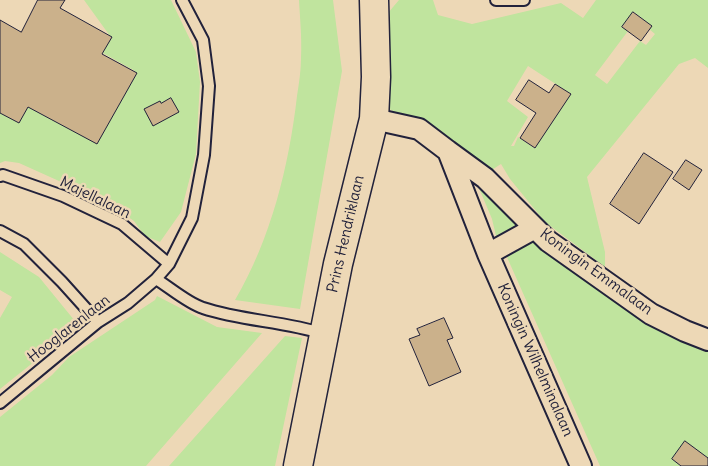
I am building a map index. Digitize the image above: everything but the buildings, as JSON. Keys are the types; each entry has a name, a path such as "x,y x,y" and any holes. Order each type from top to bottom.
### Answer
{"main road":[{"name":"Prins Hendriklaan","path":"298,466 338,264 374,119 376,77 374,0"}],"street":[{"path":"374,119 419,129 448,151"},
{"name":"Koningin Emmalaan","path":"448,151 485,178 548,241 651,314 708,340"},
{"name":"Koningin Wilhelminalaan","path":"448,151 488,254 581,466"},
{"path":"488,254 535,228"}],"lane":[{"name":"Hooglarenlaan","path":"0,403 98,322 128,303 156,280 169,264 192,218 204,155 209,86 203,40 182,0"},
{"path":"496,0 524,0"},
{"name":"Majellalaan","path":"0,176 3,175 63,196 122,224 169,264"},
{"path":"0,231 24,244 98,322"},
{"path":"156,280 200,307 249,319 302,327 324,334"}],"green space":[{"path":"84,0 171,0 196,52 200,82 196,154 181,212 160,242 145,236 134,221 121,212 79,190 19,163 5,161 0,163 0,112 28,105 96,142 135,71 101,52 110,36"},
{"path":"299,0 333,0 342,71 300,309 235,300 248,277 268,227 289,149 301,67"},
{"path":"399,0 433,0 438,15 472,24 561,3 583,18 596,0 708,0 708,68 695,58 679,64 587,177 605,252 605,267 545,222 510,179 501,164 487,173 417,125 386,107 388,13","holes":["634,12 651,26 649,29 655,34 646,45 640,41 607,84 595,75 628,31 622,27","528,66 571,94 534,148 518,137 514,146 511,146 528,117 507,101"]},
{"path":"476,181 522,227 496,236 492,219"},
{"path":"536,238 591,284 629,311 708,348 708,466 600,466 506,255"},
{"path":"0,252 39,277 79,326 0,389 0,318 12,297 0,290"},
{"path":"157,296 217,327 262,333 146,466 0,466 0,417 52,375 69,357 155,300"},
{"path":"285,336 302,338 275,466 169,466"}]}
